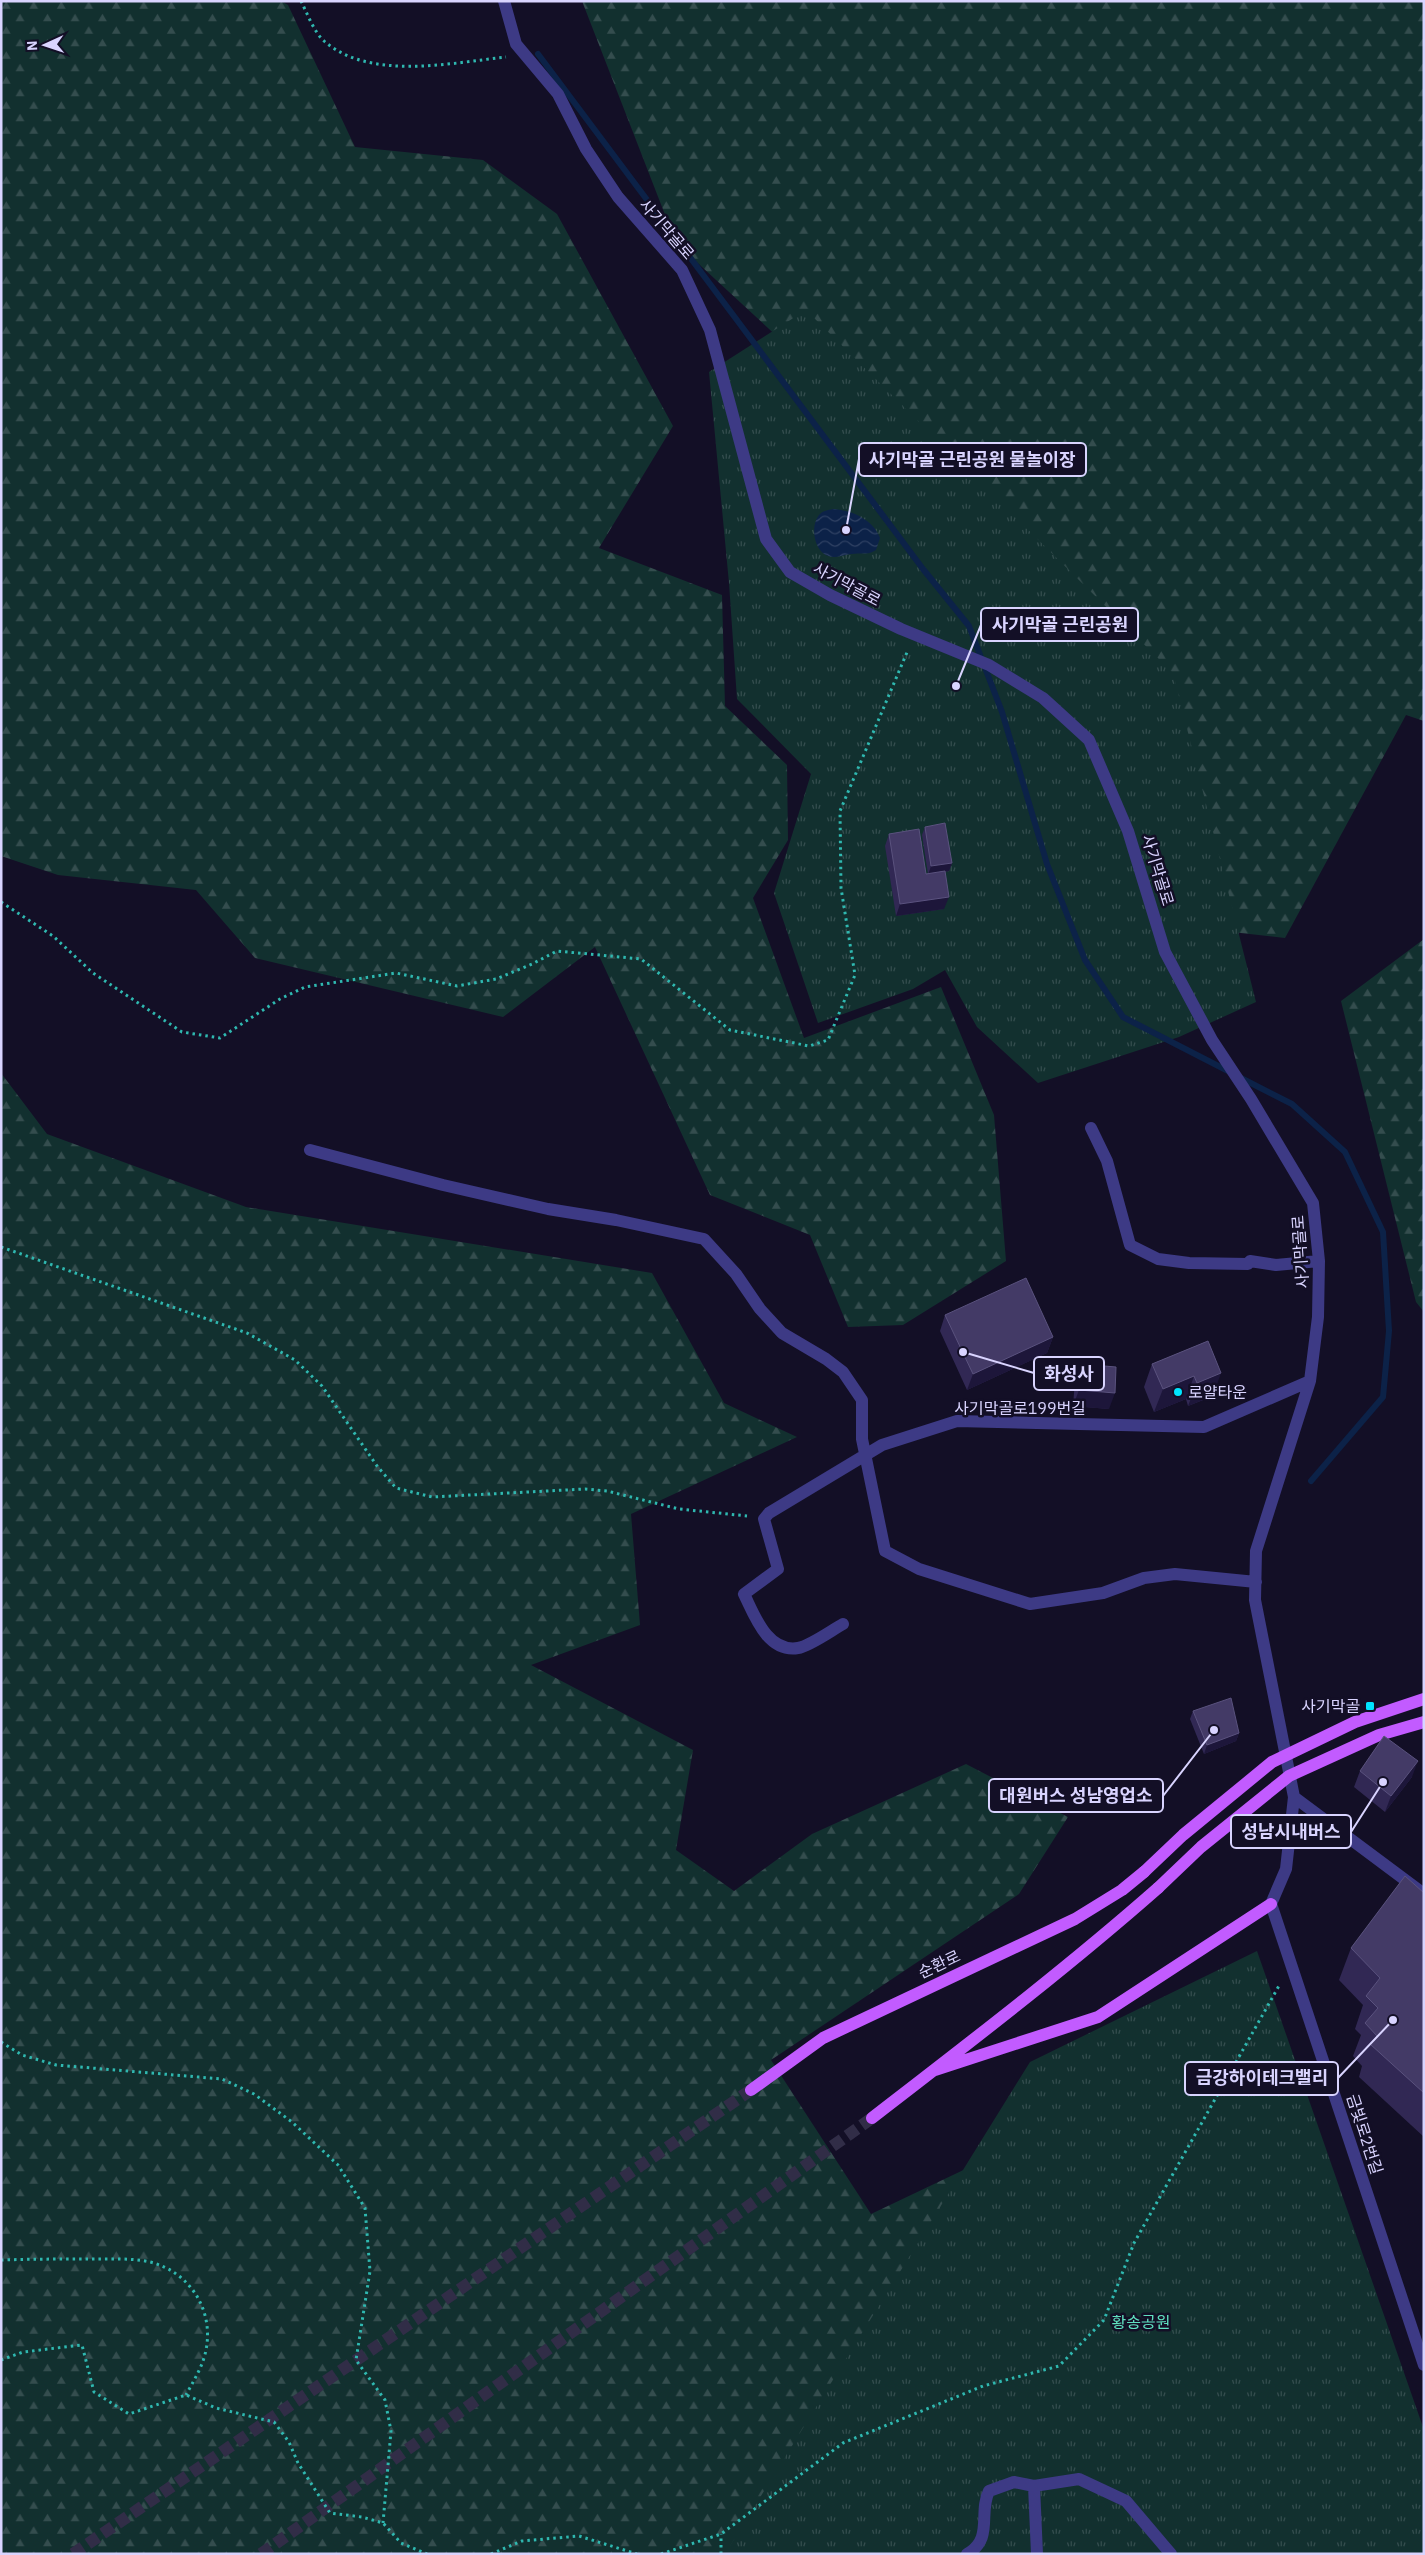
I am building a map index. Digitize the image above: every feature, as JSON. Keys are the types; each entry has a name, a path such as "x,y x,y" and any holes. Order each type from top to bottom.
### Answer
{"main road":[{"name":"순환로","path":"751,2090 823,2038 1075,1918 1122,1890 1183,1835 1272,1762 1355,1722 1424,1699"},
{"path":"872,2118 1092,1947 1201,1847 1289,1776 1379,1735 1424,1722"},
{"path":"935,2070 1098,2017 1271,1904"}],"street":[{"name":"사기막골로","path":"504,1 516,44 558,94 586,149 618,197 682,270 710,330 766,539 790,572 830,596 914,635 989,664 1044,698 1088,740 1128,831 1165,952 1212,1040 1227,1061 1313,1203 1319,1261 1318,1317 1310,1381 1256,1551 1255,1600 1294,1798"},
{"path":"1092,1128 1107,1161 1130,1245 1158,1259 1189,1263 1248,1264 1250,1261 1276,1264 1319,1261"},
{"path":"310,1150 443,1185 548,1209 616,1220 704,1239 736,1274 760,1309 782,1333 843,1372 862,1400 862,1439 885,1550 919,1569 1030,1604 1104,1593 1144,1578 1175,1574 1256,1582"},
{"name":"사기막골로199번길","path":"764,1519 769,1513 882,1445 957,1421 1204,1427 1310,1381"},
{"path":"764,1519 778,1569 744,1594 765,1636 781,1645 798,1648 843,1624"},
{"path":"1286,1760 1330,1738 1424,1703"},
{"path":"1294,1798 1424,1894"},
{"path":"1271,1904 1286,1869 1294,1798"},
{"name":"금빛로2번길","path":"1271,1904 1424,2366"},
{"path":"967,2554 982,2541 985,2530 984,2500 990,2491 1014,2482 1034,2486 1079,2480 1126,2501 1171,2554"},
{"path":"1034,2486 1037,2554"}],"path":[{"path":"301,1 323,40 355,60 418,67 526,55"},
{"path":"1,902 53,936 93,973 182,1032 220,1038 280,999 305,987 396,973 457,986 496,979 557,951 641,959 730,1030 809,1046 828,1040 855,975 841,888 840,812 914,635"},
{"path":"1,1247 247,1333 296,1360 322,1386 372,1459 396,1488 432,1498 585,1490 607,1491 679,1509 764,1519"},
{"path":"661,2554 721,2534 843,2443 983,2386 1059,2366 1104,2320 1134,2243 1291,1963"},
{"path":"1,2042 22,2054 56,2065 222,2079 254,2094 292,2122 338,2165 365,2208 370,2270 356,2360 385,2400 391,2431 383,2524"},
{"path":"1,2260 120,2259 150,2262 166,2268 187,2282 198,2297 208,2320 207,2349 201,2367 186,2395"},
{"path":"1,2360 23,2352 82,2345 94,2392 129,2414 186,2395 216,2408 274,2422 288,2442 298,2463 330,2514 362,2517 383,2524 402,2543 427,2554"},
{"path":"721,2534 721,2554"},
{"path":"491,2554 522,2541 578,2536 637,2554"}],"green space":[{"path":"1,1 281,1 288,5 355,147 483,160 557,214 673,426 599,548 722,595 725,706 787,765 788,840 753,898 804,1038 941,987 994,1115 1006,1261 903,1325 848,1327 810,1235 710,1195 595,947 503,1017 255,958 196,890 58,875 1,856"},
{"path":"582,1 1424,1 1424,721 1406,715 1285,938 1232,932 806,363 676,243"},
{"path":"806,310 1173,673 1256,1002 1179,1037 1038,1083 977,1027 945,970 913,989 818,1023 774,893 811,774 737,699 729,583 709,372"},
{"path":"1424,939 1424,1312 1416,1302 1341,1001"},
{"path":"1,1073 47,1134 246,1207 652,1273 724,1403 797,1437 631,1514 640,1625 531,1665 693,1750 676,1850 734,1891 812,1834 966,1764 1068,1817 1019,1894 771,2060 871,2214 995,2155 798,2554 1,2554"},
{"name":"황송공원","path":"1257,1951 1424,2430 1424,2554 725,2554 1030,2062"}],"water":[{"path":"833,509 847,511 867,521 877,531 880,538 876,550 870,553 836,557 823,553 819,549 815,538 816,520 820,514"}],"building":[{"path":"945,823 952,863 931,866 925,827"},
{"path":"919,829 926,874 945,871 949,897 900,904 889,834"},
{"path":"1026,1278 1053,1337 973,1374 945,1315"},
{"path":"1208,1341 1221,1373 1197,1383 1194,1376 1163,1389 1152,1364"},
{"path":"1081,1364 1116,1367 1115,1393 1079,1390"},
{"path":"1231,1698 1239,1733 1207,1745 1193,1711"},
{"path":"1384,1736 1418,1761 1391,1796 1360,1771"},
{"path":"1405,1876 1424,1893 1424,2093 1370,2044 1377,2036 1365,2023 1378,2008 1366,1996 1380,1978 1351,1948"}],"waterway":[{"path":"538,54 923,569 969,626 1002,712 1047,864 1085,960 1123,1017 1230,1072"},
{"path":"1239,1077 1292,1104 1345,1152 1383,1232 1389,1331 1383,1397 1311,1481"}],"tunnel":[{"path":"73,2554 751,2090"},
{"path":"261,2554 872,2118"}],"place":[{"name":"사기막골 근린공원 물놀이장","path":"846,530"},
{"name":"사기막골 근린공원","path":"956,686"},
{"name":"화성사","path":"963,1352"},
{"name":"로얄타운","path":"1178,1392"},
{"name":"사기막골","path":"1370,1706"},
{"name":"대원버스 성남영업소","path":"1214,1730"},
{"name":"성남시내버스","path":"1383,1782"},
{"name":"금강하이테크밸리","path":"1393,2020"}]}
